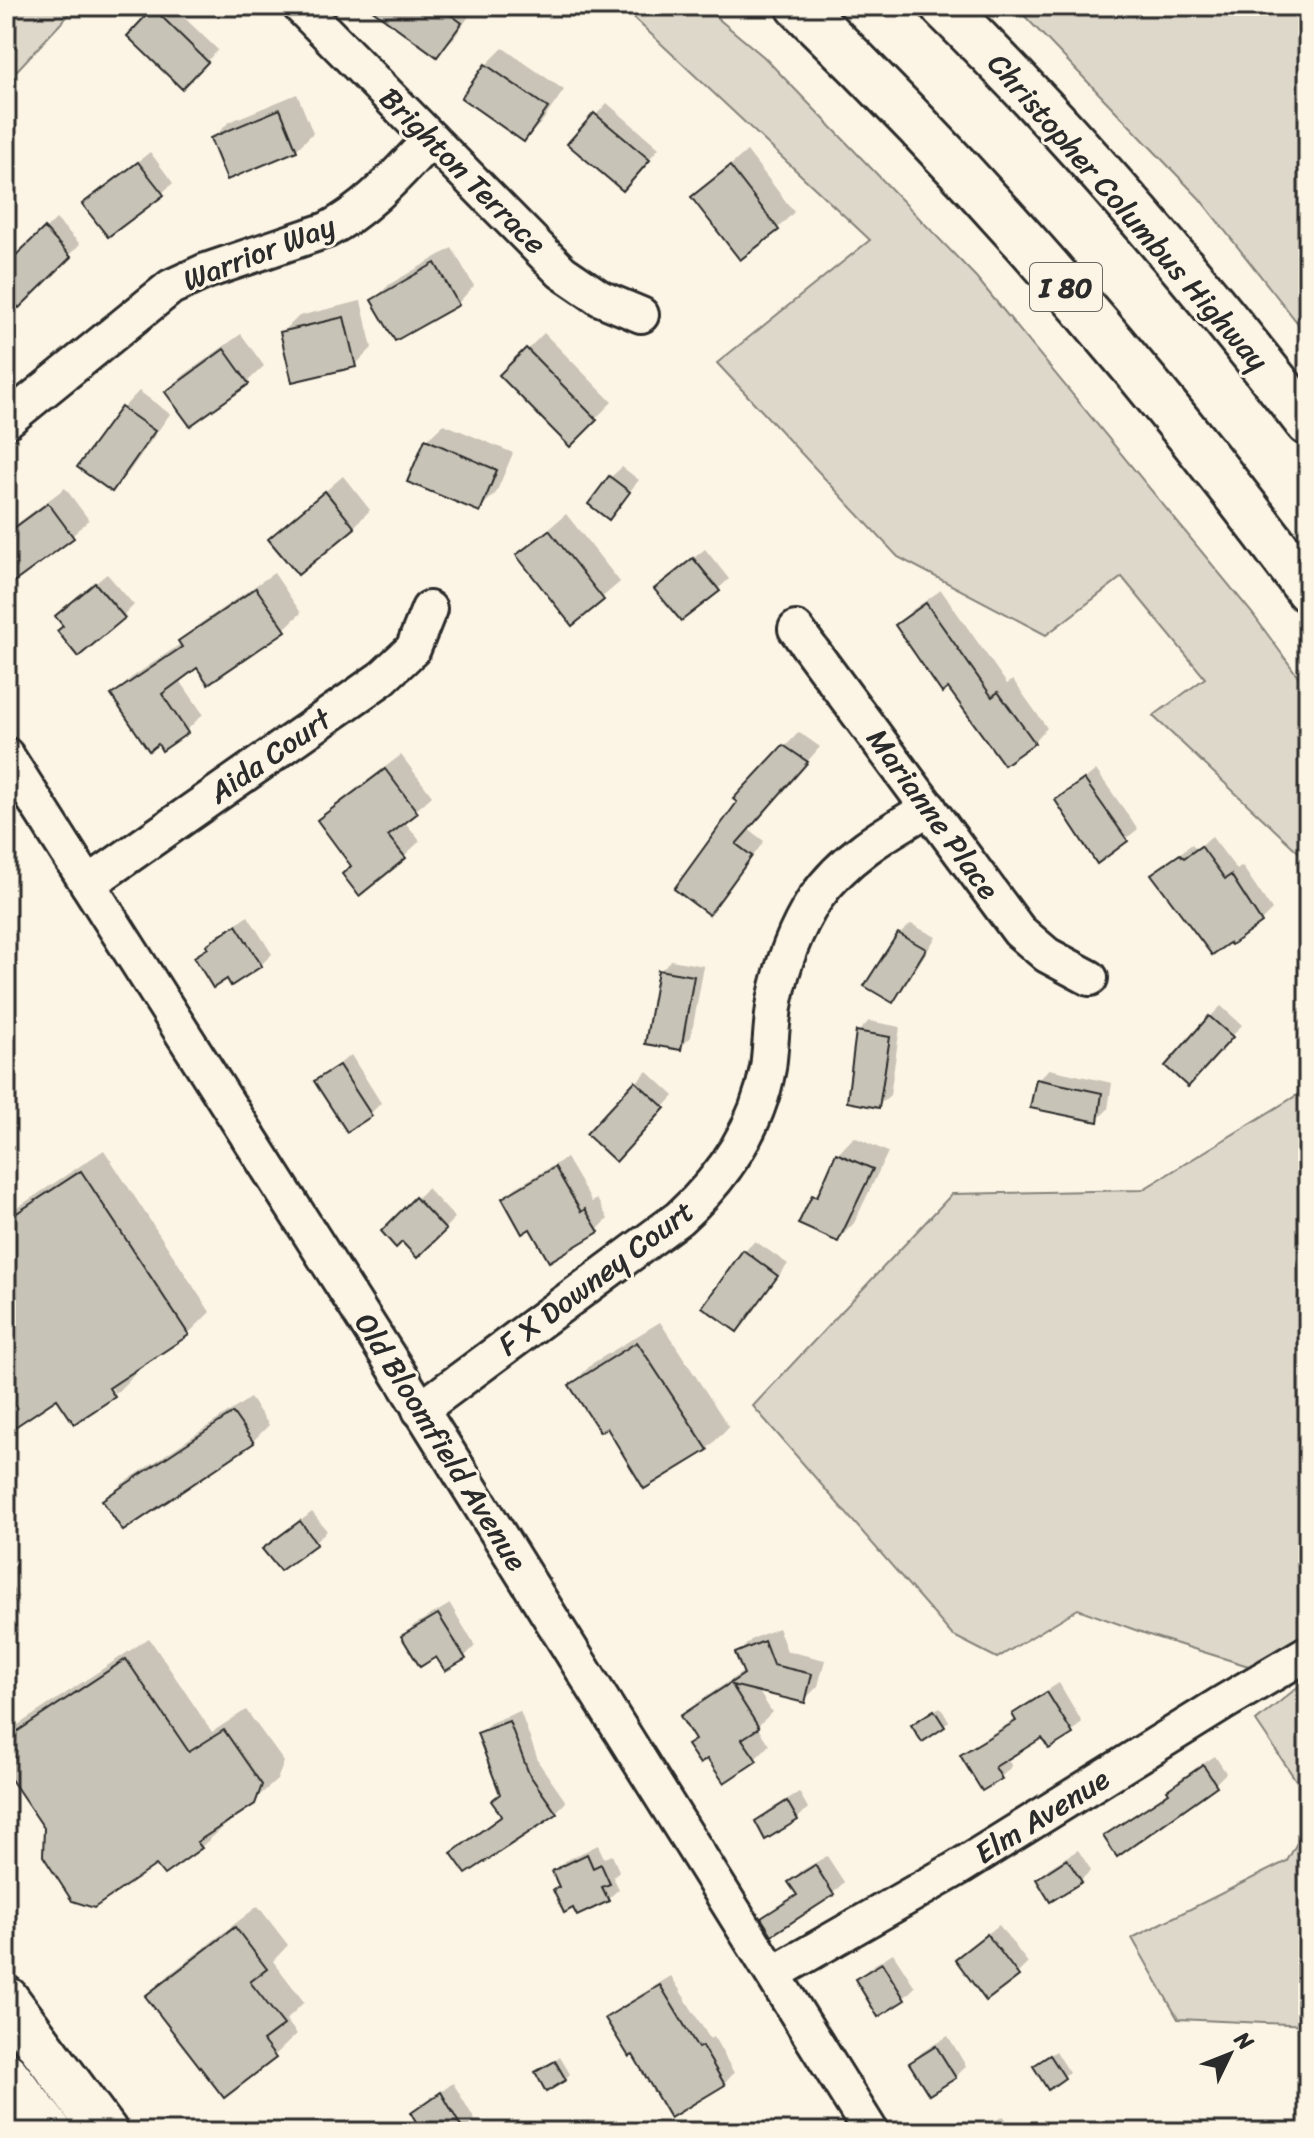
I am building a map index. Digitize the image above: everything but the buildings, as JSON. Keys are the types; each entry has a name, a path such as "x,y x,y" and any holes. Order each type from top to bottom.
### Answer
{"highway":[{"name":"I 80","path":"799,6 954,163 1082,305 1148,381 1308,590"},
{"name":"Christopher Columbus Highway","path":"943,6 1030,94 1133,209 1308,423"},
{"path":"6,1999 105,2132"},
{"path":"6,2075 50,2132"}],"street":[{"name":"Brighton Terrace","path":"300,6 562,272 600,298 641,315"},
{"name":"Warrior Way","path":"6,421 171,287 206,271 327,230 343,221 372,200 431,139"},
{"name":"Aida Court","path":"88,884 382,678 413,649 429,609"},
{"name":"Marianne Place","path":"796,629 1019,931 1047,955 1090,978"},
{"name":"Old Bloomfield Avenue","path":"6,755 871,2132"},
{"name":"F X Downey Court","path":"420,1410 679,1218 705,1194 741,1142 759,1102 768,1067 775,1001 785,962 800,925 816,898 842,867 869,843 929,808"},
{"name":"Elm Avenue","path":"773,1974 958,1868 1308,1653"}],"shaded area":[{"path":"6,6 77,6 6,82"},
{"path":"621,6 703,6 764,57 976,277 1252,613 1308,690 1308,861 1153,716 1205,678 1122,577 1046,635 898,557 717,363 870,240"},
{"path":"1015,6 1308,6 1308,336 1199,198"},
{"path":"1308,1078 1308,1798 1256,1721 1303,1683 1152,1636 1078,1609 997,1658 952,1635 753,1406 952,1194 1142,1190 1297,1095"},
{"path":"1308,1823 1308,2025 1178,2019 1132,1938 1287,1861"}]}
